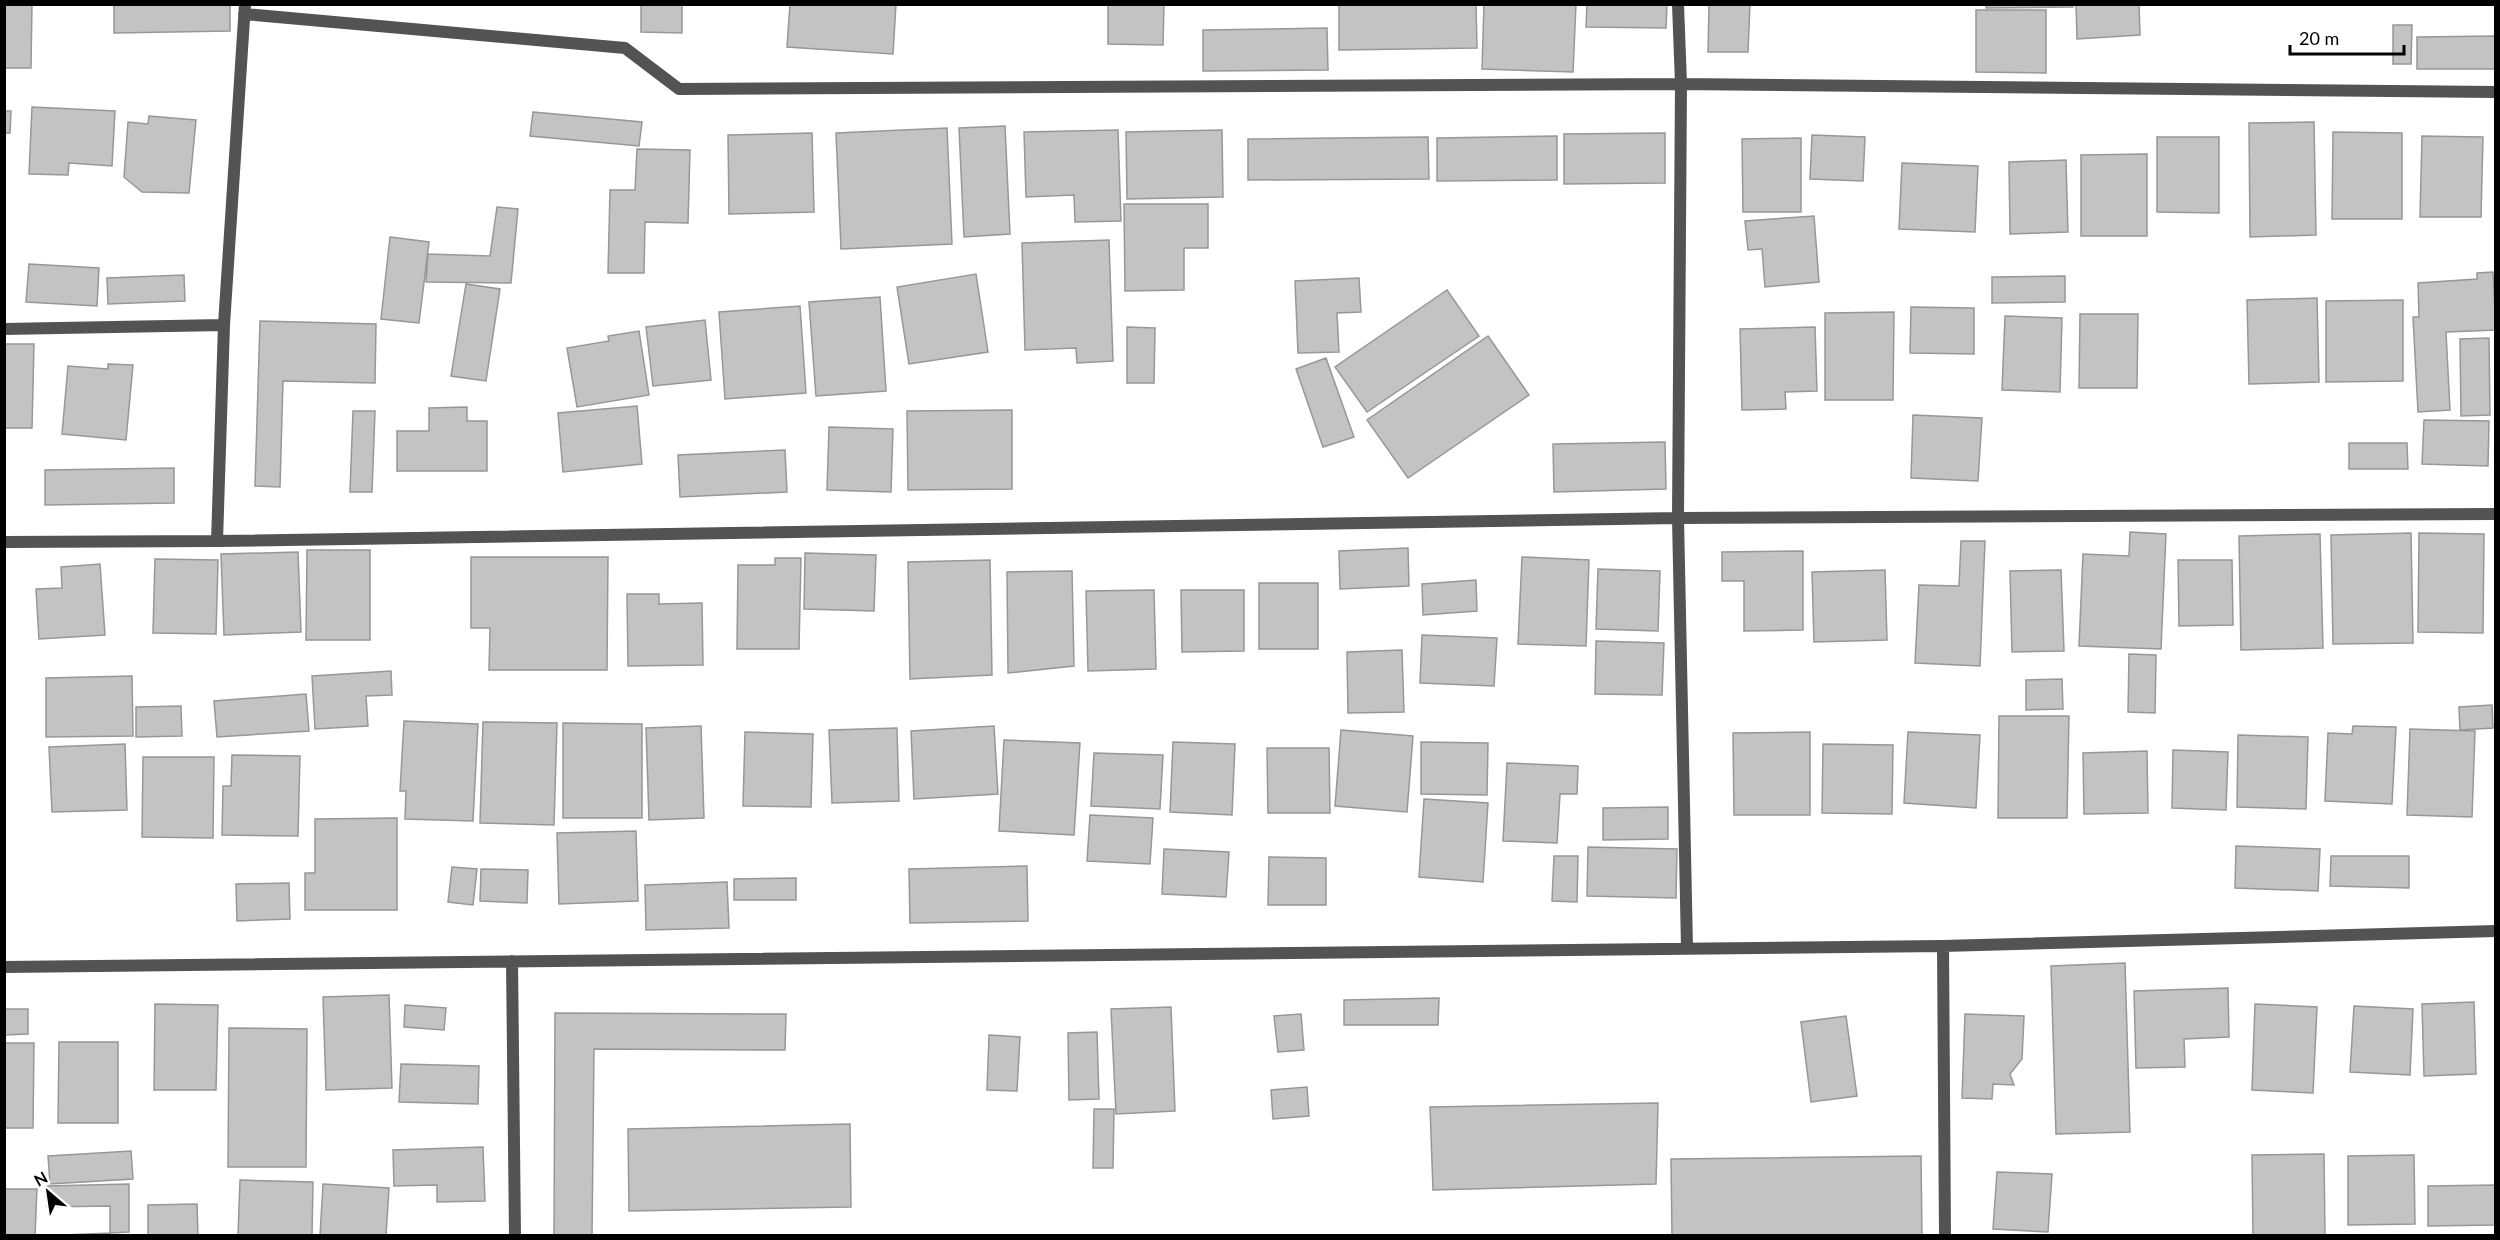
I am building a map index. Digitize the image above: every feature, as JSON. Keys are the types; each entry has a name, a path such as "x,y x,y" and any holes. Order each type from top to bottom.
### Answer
{"street":[{"path":"1678,4 1681,84 1678,518 1687,948"},
{"path":"217,541 224,325 244,9 625,48 679,89 1681,84 2496,92"},
{"path":"4,329 224,325"},
{"path":"4,542 217,541 1678,518 2496,514"},
{"path":"4,967 1943,946 2496,931"},
{"path":"1943,946 1945,1236"},
{"path":"512,961 515,1236"}],"building":[{"path":"4,4 32,4 31,68 4,68"},
{"path":"114,4 230,4 230,31 114,33"},
{"path":"641,4 682,4 682,33 641,32"},
{"path":"790,4 896,4 893,54 787,47"},
{"path":"1108,4 1164,4 1163,45 1108,44"},
{"path":"1339,4 1476,4 1477,48 1339,50"},
{"path":"1484,4 1576,4 1573,72 1482,69"},
{"path":"1587,4 1667,4 1666,28 1586,27"},
{"path":"1709,4 1750,4 1748,52 1708,52"},
{"path":"1986,4 2073,4 2073,7 1986,8"},
{"path":"2076,4 2139,4 2140,35 2077,39"},
{"path":"1976,10 2046,10 2046,73 1976,72"},
{"path":"2393,25 2412,25 2411,64 2393,64"},
{"path":"1327,28 1328,70 1203,71 1203,30"},
{"path":"2496,36 2496,69 2417,69 2417,37"},
{"path":"32,107 115,111 112,166 69,163 68,175 29,174"},
{"path":"4,111 11,111 10,133 4,133"},
{"path":"533,112 642,122 639,146 530,136"},
{"path":"149,116 196,120 189,193 142,192 124,177 128,122 148,124"},
{"path":"2314,122 2316,235 2250,237 2249,123"},
{"path":"1005,126 1010,234 964,237 959,128"},
{"path":"947,128 952,244 841,249 836,133"},
{"path":"1118,130 1121,221 1075,222 1074,195 1026,197 1024,132"},
{"path":"1222,130 1223,197 1127,199 1126,132"},
{"path":"2333,132 2402,133 2402,219 2332,219"},
{"path":"812,133 814,212 729,214 728,135"},
{"path":"1665,133 1665,183 1564,184 1564,134"},
{"path":"1812,135 1865,137 1863,181 1810,179"},
{"path":"1557,136 1557,180 1437,181 1437,138"},
{"path":"2422,136 2483,137 2481,217 2420,217"},
{"path":"1428,137 1429,179 1248,180 1248,139"},
{"path":"2157,137 2219,137 2219,213 2157,212"},
{"path":"1801,138 1801,212 1743,212 1742,139"},
{"path":"637,149 690,150 688,223 645,222 644,273 608,273 610,190 635,190"},
{"path":"2147,154 2147,236 2081,236 2081,155"},
{"path":"2066,160 2068,232 2010,234 2009,162"},
{"path":"1902,163 1978,166 1975,232 1899,229"},
{"path":"1124,204 1208,204 1208,248 1184,248 1184,290 1125,291"},
{"path":"497,207 518,209 511,283 426,282 428,254 490,256"},
{"path":"1814,216 1819,282 1765,287 1762,249 1748,250 1745,221"},
{"path":"390,237 429,242 419,323 381,319"},
{"path":"1109,240 1113,361 1077,363 1076,348 1025,350 1022,243"},
{"path":"29,264 99,268 97,306 26,302"},
{"path":"2493,272 2496,330 2446,332 2450,410 2418,412 2413,317 2419,317 2418,283 2477,279 2477,273"},
{"path":"976,274 988,352 909,364 897,287"},
{"path":"184,275 185,301 108,304 107,278"},
{"path":"2065,276 2065,302 1992,303 1992,277"},
{"path":"1359,278 1361,312 1337,313 1339,352 1298,353 1295,281"},
{"path":"466,284 500,289 486,381 451,376"},
{"path":"1447,290 1479,336 1367,412 1335,367"},
{"path":"880,297 886,391 816,396 809,302"},
{"path":"2317,298 2319,382 2249,384 2247,300"},
{"path":"2403,300 2403,381 2326,382 2326,301"},
{"path":"800,306 806,393 725,399 719,312"},
{"path":"1911,307 1974,308 1974,354 1910,353"},
{"path":"1894,312 1893,400 1825,400 1825,313"},
{"path":"2080,314 2138,314 2137,388 2079,388"},
{"path":"2005,316 2062,318 2060,392 2002,390"},
{"path":"705,320 711,380 653,386 646,327"},
{"path":"260,321 376,324 375,383 283,381 280,487 255,486"},
{"path":"1127,327 1155,328 1154,383 1127,383"},
{"path":"1815,327 1817,391 1785,392 1786,409 1742,410 1740,329"},
{"path":"639,331 649,395 577,407 567,348 609,341 608,336"},
{"path":"1488,336 1529,395 1408,478 1367,420"},
{"path":"2489,338 2490,415 2461,416 2460,339"},
{"path":"4,344 34,344 32,428 4,428"},
{"path":"1326,358 1354,437 1323,447 1296,369"},
{"path":"108,364 133,365 126,440 62,434 68,366 108,369"},
{"path":"637,406 642,464 563,472 558,413"},
{"path":"467,407 467,421 487,421 487,471 397,471 397,431 429,431 429,408"},
{"path":"1012,410 1012,489 908,490 907,411"},
{"path":"353,411 375,411 372,492 350,492"},
{"path":"1913,415 1982,418 1978,481 1911,478"},
{"path":"2424,420 2489,421 2488,466 2422,464"},
{"path":"829,427 893,429 891,492 827,490"},
{"path":"1665,442 1666,489 1554,492 1553,444"},
{"path":"2349,443 2407,443 2408,469 2349,469"},
{"path":"785,450 787,492 680,497 678,455"},
{"path":"174,468 174,503 45,505 45,470"},
{"path":"2130,532 2166,534 2161,649 2079,646 2083,554 2129,556"},
{"path":"2411,533 2413,643 2333,644 2331,535"},
{"path":"2419,533 2484,534 2483,633 2418,632"},
{"path":"2320,534 2323,648 2241,650 2239,536"},
{"path":"1961,541 1985,541 1980,666 1915,663 1919,585 1959,586"},
{"path":"1408,548 1409,586 1340,589 1339,551"},
{"path":"307,550 370,550 370,640 306,640"},
{"path":"1803,551 1803,630 1744,631 1744,581 1722,581 1722,552"},
{"path":"298,552 301,632 224,635 221,554"},
{"path":"805,553 876,555 874,611 804,609"},
{"path":"471,557 608,557 607,670 489,670 490,628 471,628"},
{"path":"1522,557 1589,560 1586,646 1518,644"},
{"path":"775,558 801,558 799,649 737,649 738,565 775,565"},
{"path":"155,559 218,560 216,634 153,633"},
{"path":"990,560 992,675 910,679 908,562"},
{"path":"2178,560 2232,560 2233,625 2179,626"},
{"path":"100,564 105,635 39,639 36,589 62,588 61,567"},
{"path":"1598,569 1660,571 1658,631 1596,629"},
{"path":"1885,570 1887,640 1814,642 1812,572"},
{"path":"2061,570 2064,651 2012,652 2010,571"},
{"path":"1072,571 1074,666 1008,673 1007,572"},
{"path":"1476,580 1477,611 1423,615 1422,584"},
{"path":"1259,583 1318,583 1318,649 1259,649"},
{"path":"1154,590 1156,669 1088,671 1086,591"},
{"path":"1181,590 1244,590 1244,651 1182,652"},
{"path":"627,594 659,594 659,604 702,603 703,665 628,666"},
{"path":"1422,635 1497,638 1494,686 1420,683"},
{"path":"1596,641 1664,643 1662,695 1595,694"},
{"path":"1402,650 1404,712 1348,713 1347,652"},
{"path":"2129,654 2156,655 2155,713 2128,712"},
{"path":"391,671 392,695 366,696 368,726 315,729 312,676"},
{"path":"132,676 133,736 46,737 46,678"},
{"path":"2062,679 2063,709 2026,710 2026,680"},
{"path":"306,694 309,731 217,737 214,701"},
{"path":"2492,705 2493,728 2460,730 2459,707"},
{"path":"181,706 182,736 136,737 136,707"},
{"path":"1999,716 2069,716 2067,818 1998,818"},
{"path":"404,721 478,724 473,821 405,819 406,791 400,791"},
{"path":"483,722 557,723 554,825 480,823"},
{"path":"563,723 642,724 642,818 563,818"},
{"path":"701,726 704,818 649,820 646,728"},
{"path":"994,726 998,794 914,799 911,731"},
{"path":"2353,726 2396,727 2392,804 2325,801 2328,733 2352,734"},
{"path":"897,728 899,801 832,803 829,730"},
{"path":"2410,729 2475,731 2472,817 2407,815"},
{"path":"1341,730 1413,736 1407,812 1335,806"},
{"path":"745,732 813,734 811,807 743,806"},
{"path":"1810,732 1810,815 1734,815 1733,733"},
{"path":"1908,732 1980,735 1976,808 1904,803"},
{"path":"2238,735 2308,737 2306,809 2237,807"},
{"path":"1004,740 1080,743 1074,835 999,831"},
{"path":"1173,742 1235,744 1232,815 1170,812"},
{"path":"1421,742 1488,743 1487,795 1421,794"},
{"path":"125,744 127,810 52,812 49,747"},
{"path":"1823,744 1893,745 1892,814 1822,813"},
{"path":"1267,748 1329,748 1330,813 1268,813"},
{"path":"2173,750 2228,752 2226,810 2172,808"},
{"path":"2147,751 2148,813 2084,814 2083,753"},
{"path":"1094,753 1163,755 1160,809 1091,806"},
{"path":"232,755 300,756 298,836 222,835 223,786 231,786"},
{"path":"143,757 214,757 213,838 142,837"},
{"path":"1507,763 1578,766 1577,794 1560,794 1557,843 1503,841"},
{"path":"1424,799 1488,803 1483,882 1419,877"},
{"path":"1668,807 1668,839 1603,840 1603,808"},
{"path":"1090,815 1153,818 1150,864 1087,861"},
{"path":"397,818 397,910 305,910 305,873 315,873 315,819"},
{"path":"636,831 638,901 559,904 557,833"},
{"path":"2236,846 2320,849 2318,891 2235,888"},
{"path":"1588,847 1677,849 1676,898 1587,896"},
{"path":"1164,849 1229,852 1226,897 1162,894"},
{"path":"1554,856 1578,856 1577,902 1552,901"},
{"path":"2331,856 2409,856 2409,888 2330,886"},
{"path":"1269,857 1326,858 1326,905 1268,905"},
{"path":"1027,866 1028,921 910,923 909,869"},
{"path":"452,867 477,869 473,905 448,902"},
{"path":"481,869 528,870 527,903 480,901"},
{"path":"796,878 796,900 734,900 734,879"},
{"path":"727,882 729,928 646,930 645,885"},
{"path":"289,883 290,919 237,921 236,884"},
{"path":"2125,963 2130,1132 2056,1134 2051,966"},
{"path":"2228,988 2229,1037 2184,1039 2185,1067 2136,1068 2134,991"},
{"path":"389,995 392,1088 326,1090 323,997"},
{"path":"1439,998 1438,1025 1344,1025 1344,1000"},
{"path":"2474,1002 2476,1074 2424,1076 2422,1004"},
{"path":"155,1004 218,1005 216,1090 154,1090"},
{"path":"2255,1004 2317,1007 2313,1093 2252,1090"},
{"path":"405,1005 446,1008 444,1030 404,1027"},
{"path":"2354,1006 2413,1009 2410,1075 2350,1072"},
{"path":"1171,1007 1175,1111 1116,1114 1111,1009"},
{"path":"4,1009 28,1009 28,1034 4,1035"},
{"path":"555,1013 786,1014 785,1050 594,1049 592,1236 554,1236"},
{"path":"1301,1014 1304,1050 1278,1052 1274,1016"},
{"path":"1965,1014 2024,1016 2022,1059 2010,1074 2014,1085 1993,1084 1992,1099 1962,1098"},
{"path":"1846,1016 1857,1096 1811,1102 1801,1022"},
{"path":"229,1028 307,1029 306,1167 228,1167"},
{"path":"1097,1032 1099,1099 1069,1100 1068,1033"},
{"path":"989,1035 1020,1037 1017,1091 987,1090"},
{"path":"59,1042 118,1042 118,1123 58,1123"},
{"path":"4,1043 34,1043 33,1128 4,1128"},
{"path":"401,1064 479,1066 478,1104 399,1102"},
{"path":"1307,1087 1309,1116 1273,1119 1271,1090"},
{"path":"1658,1103 1656,1184 1433,1190 1430,1107"},
{"path":"1094,1109 1114,1109 1113,1168 1093,1168"},
{"path":"850,1124 851,1207 629,1211 628,1129"},
{"path":"483,1147 485,1201 437,1202 437,1185 394,1186 393,1150"},
{"path":"131,1151 133,1179 50,1184 48,1156"},
{"path":"2324,1154 2325,1236 2253,1236 2252,1155"},
{"path":"2414,1155 2415,1224 2348,1225 2348,1156"},
{"path":"1921,1156 1922,1236 1672,1236 1671,1159"},
{"path":"1997,1172 2052,1174 2048,1232 1993,1229"},
{"path":"240,1180 313,1182 312,1236 238,1236"},
{"path":"129,1184 129,1232 110,1233 110,1206 47,1207 47,1186"},
{"path":"323,1184 389,1188 386,1236 320,1236"},
{"path":"2496,1185 2496,1225 2428,1226 2428,1186"},
{"path":"4,1189 37,1189 35,1236 4,1236"},
{"path":"197,1204 198,1236 148,1236 148,1205"},
{"path":"110,1233 110,1236 64,1236 64,1235"}]}
